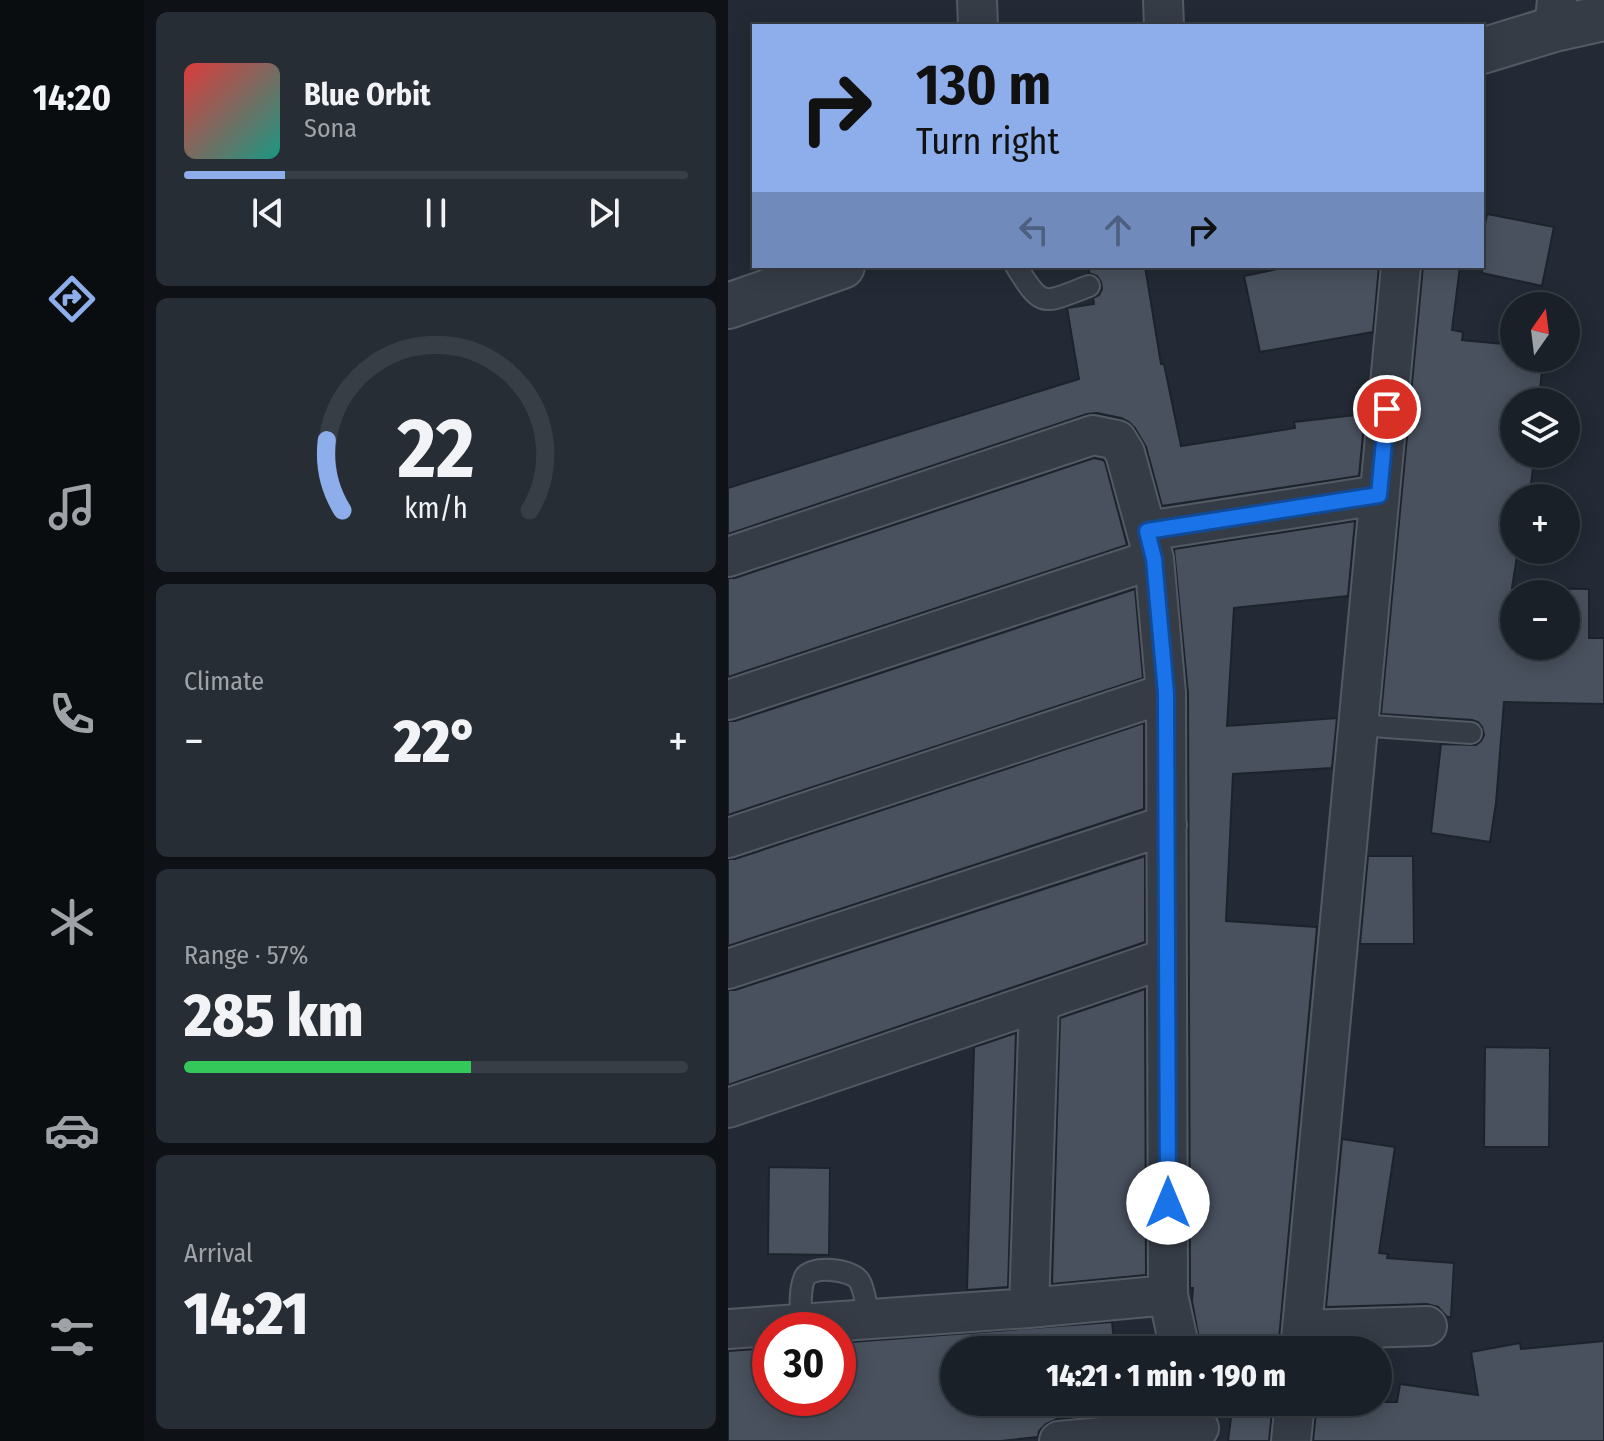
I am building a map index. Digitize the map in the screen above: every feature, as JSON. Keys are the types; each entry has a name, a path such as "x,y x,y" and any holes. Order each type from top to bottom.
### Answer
{"street":[{"path":"977,0 978,24"},
{"path":"1163,0 1164,24"},
{"path":"1484,50 1555,14 1604,18"},
{"path":"728,306 836,268"},
{"path":"1301,1336 1401,268"},
{"path":"728,557 1093,435 1117,440 1125,453 1150,545 1166,693 1168,1295 1177,1336"},
{"path":"728,700 1150,545 1379,495"},
{"path":"728,838 1166,693"},
{"path":"728,969 1167,825"},
{"path":"728,1108 1167,958"},
{"path":"1029,1308 1039,1002"},
{"path":"856,1321 1168,1295"},
{"path":"1337,1336 1427,1326"},
{"path":"728,1329 752,1327"},
{"path":"1291,1441 1294,1416"},
{"path":"1059,1441 1198,1424"}],"lane":[{"path":"1017,268 1032,291 1044,299 1051,300 1089,286"},
{"path":"1358,725 1471,733"},
{"path":"802,1312 805,1275 810,1271 848,1272 860,1281 869,1320"}],"building":[{"path":"1487,214 1554,227 1542,286 1482,273"},
{"path":"1145,268 1161,364 1164,364 1181,446 1295,428 1294,422 1365,414 1359,476 1162,506 1146,447 1135,428 1121,418 1097,413 728,534 728,488 1079,379 1067,308 1094,304 1093,298 1102,289 1101,282 1089,273 1089,269"},
{"path":"1282,268 1379,268 1373,332 1260,352 1244,276"},
{"path":"1423,268 1460,268 1452,330 1463,332 1462,340 1500,344 1500,372 1542,372 1540,388 1500,388 1500,468 1533,468 1531,484 1500,484 1500,564 1516,564 1513,580 1500,580 1500,660 1580,660 1580,589 1589,589 1589,638 1604,638 1604,704 1504,702 1490,842 1431,833 1441,744 1476,745 1484,735 1478,722 1381,714"},
{"path":"1094,458 1105,462 1127,545 728,677 728,578"},
{"path":"1355,521 1348,596 1234,608 1227,726 1337,718 1332,768 1233,774 1226,921 1317,927 1279,1336 1198,1336 1192,1301 1193,1288 1190,1288 1188,693 1174,549"},
{"path":"1135,589 1143,678 728,815 728,721"},
{"path":"1144,723 1144,809 728,946 728,859"},
{"path":"1145,856 1145,942 728,1085 728,990"},
{"path":"1368,856 1413,856 1414,944 1360,944"},
{"path":"1145,989 1146,1275 1052,1284 1060,1018"},
{"path":"1016,1033 1008,1287 967,1290 974,1047"},
{"path":"1485,1047 1550,1048 1549,1147 1484,1147"},
{"path":"1342,1139 1395,1147 1379,1253 1388,1254 1387,1258 1454,1263 1451,1317 1447,1317 1438,1307 1427,1304 1326,1307"},
{"path":"769,1167 830,1168 829,1255 768,1254"},
{"path":"1112,1322 1114,1336 940,1336 940,1416 1091,1416 1057,1419 1046,1424 1038,1437 1001,1441 728,1441 728,1351 752,1349 752,1416 856,1416 856,1342"},
{"path":"1604,1341 1604,1441 1313,1441 1316,1416 1392,1416 1392,1402 1397,1402 1400,1384 1478,1395 1471,1352 1520,1343 1521,1349"},
{"path":"1231,1416 1272,1416 1269,1441 1228,1441"}],"route":[{"path":"1168,1203 1166,693 1154,559 1147,531 1379,495 1387,409"}]}
